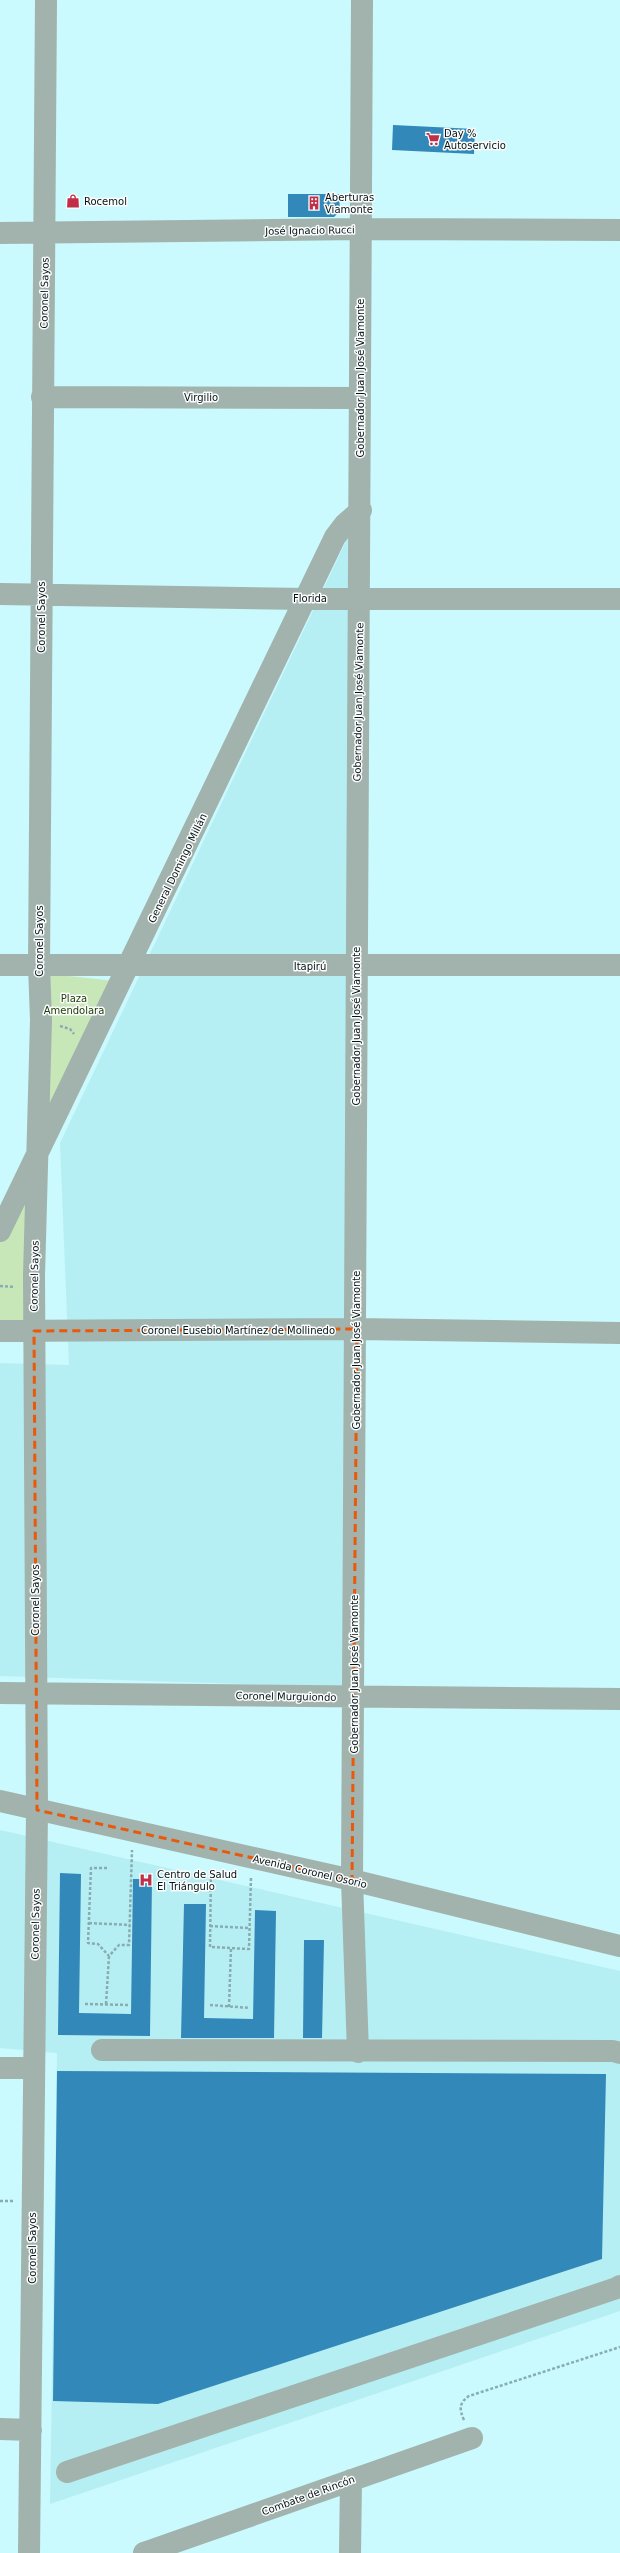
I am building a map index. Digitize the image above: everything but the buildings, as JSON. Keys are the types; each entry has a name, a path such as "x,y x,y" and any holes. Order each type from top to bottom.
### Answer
{"street":[{"name":"Coronel Sayos","path":"29,2553 33,2068 37,1810 34,1331 41,1020 39,965 46,0"},
{"name":"Gobernador Juan José Viamonte","path":"358,2052 352,1880 357,1329 356,966 361,510 359,398 362,0"},
{"name":"José Ignacio Rucci","path":"0,233 360,229 620,230"},
{"name":"Virgilio","path":"42,397 359,398"},
{"name":"General Domingo Millán","path":"0,1231 307,599 335,537 345,524 361,510"},
{"name":"Florida","path":"0,594 307,599 620,599"},
{"name":"Itapirú","path":"0,965 620,965"},
{"name":"Coronel Eusebio Martínez de Mollinedo","path":"0,1331 357,1329 620,1333"},
{"name":"Coronel Murguiondo","path":"0,1693 620,1699"},
{"name":"Avenida Coronel Osorio","path":"0,1801 352,1880 620,1946"},
{"path":"102,2050 358,2052 613,2051 620,2054"},
{"path":"0,2068 33,2068"},
{"path":"67,2472 620,2286"},
{"path":"0,2429 31,2430"},
{"name":"Combate de Rincón","path":"144,2553 472,2438"},
{"path":"350,2553 351,2480"}],"path":[{"path":"41,1020 70,1029 79,1040 90,1046"},
{"path":"106,2004 109,1956 120,1944 129,1945 132,1831"},
{"path":"211,1849 210,1947 249,1949 252,1858"},
{"path":"107,1868 90,1868 88,1943 98,1944 109,1956"},
{"path":"89,1923 130,1925"},
{"path":"210,1926 250,1928"},
{"path":"230,2007 231,1948"},
{"path":"85,2004 129,2005"},
{"path":"210,2005 250,2008"},
{"path":"472,2438 460,2410 462,2401 469,2396 620,2347"}],"highlighted area":[{"path":"357,1329 352,1880 37,1810 34,1331"}],"shaded area":[{"path":"348,537 358,1688 0,1676 0,1363 69,1365 60,1143"},
{"path":"0,1830 620,1971 620,2311 50,2504 57,2053 0,2048"}],"green space":[{"name":"Plaza Amendolara","path":"50,974 115,981 37,1156"},
{"path":"37,1156 34,1331 0,1331 0,1231"}],"place":[{"name":"Day % Autoservicio","path":"433,139"},
{"name":"Rocemol","path":"73,201"},
{"name":"Aberturas Viamonte","path":"314,203"},
{"name":"Centro de Salud El Triángulo","path":"146,1880"}]}
